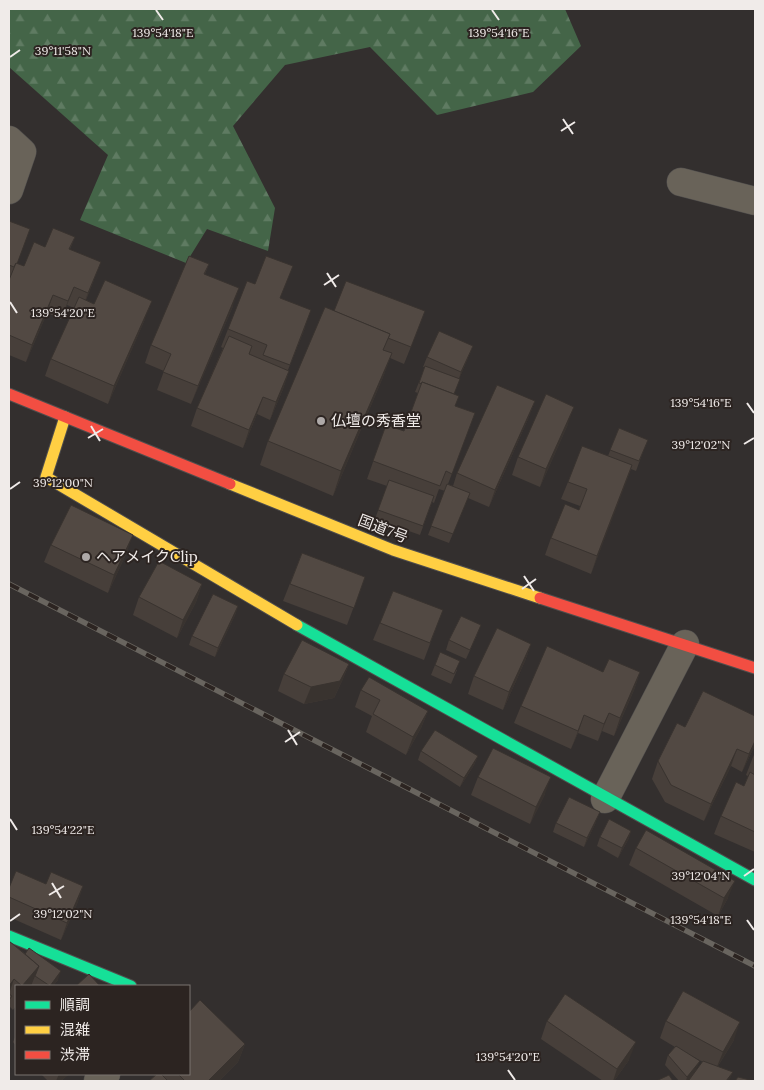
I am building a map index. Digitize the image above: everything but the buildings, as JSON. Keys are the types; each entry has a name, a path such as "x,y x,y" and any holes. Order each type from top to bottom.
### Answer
{"main road":[{"name":"国道7号","path":"9,394 393,550 685,644 746,661 755,668"},
{"path":"65,416 46,477 318,637 606,799 755,880"},
{"path":"9,936 129,985"}],"street":[{"path":"9,140 22,152 9,190"},
{"path":"682,182 755,201"},
{"path":"606,799 685,644"}],"green space":[{"path":"9,9 565,9 581,46 533,92 437,115 370,47 285,65 233,126 275,208 268,251 207,229 186,263 80,220 108,155 9,67"}],"railway":[{"path":"9,584 755,966"}],"traffic: fast":[{"path":"297,625 755,880"},
{"path":"9,936 129,985"}],"traffic: slow":[{"path":"65,417 46,477 297,625"},
{"path":"230,484 393,550 540,598"}],"traffic: jam":[{"path":"9,394 230,484"},
{"path":"540,598 755,668"}],"place":[{"name":"仏壇の秀香堂","path":"321,421"},
{"name":"ヘアメイクClip","path":"86,557"}]}
